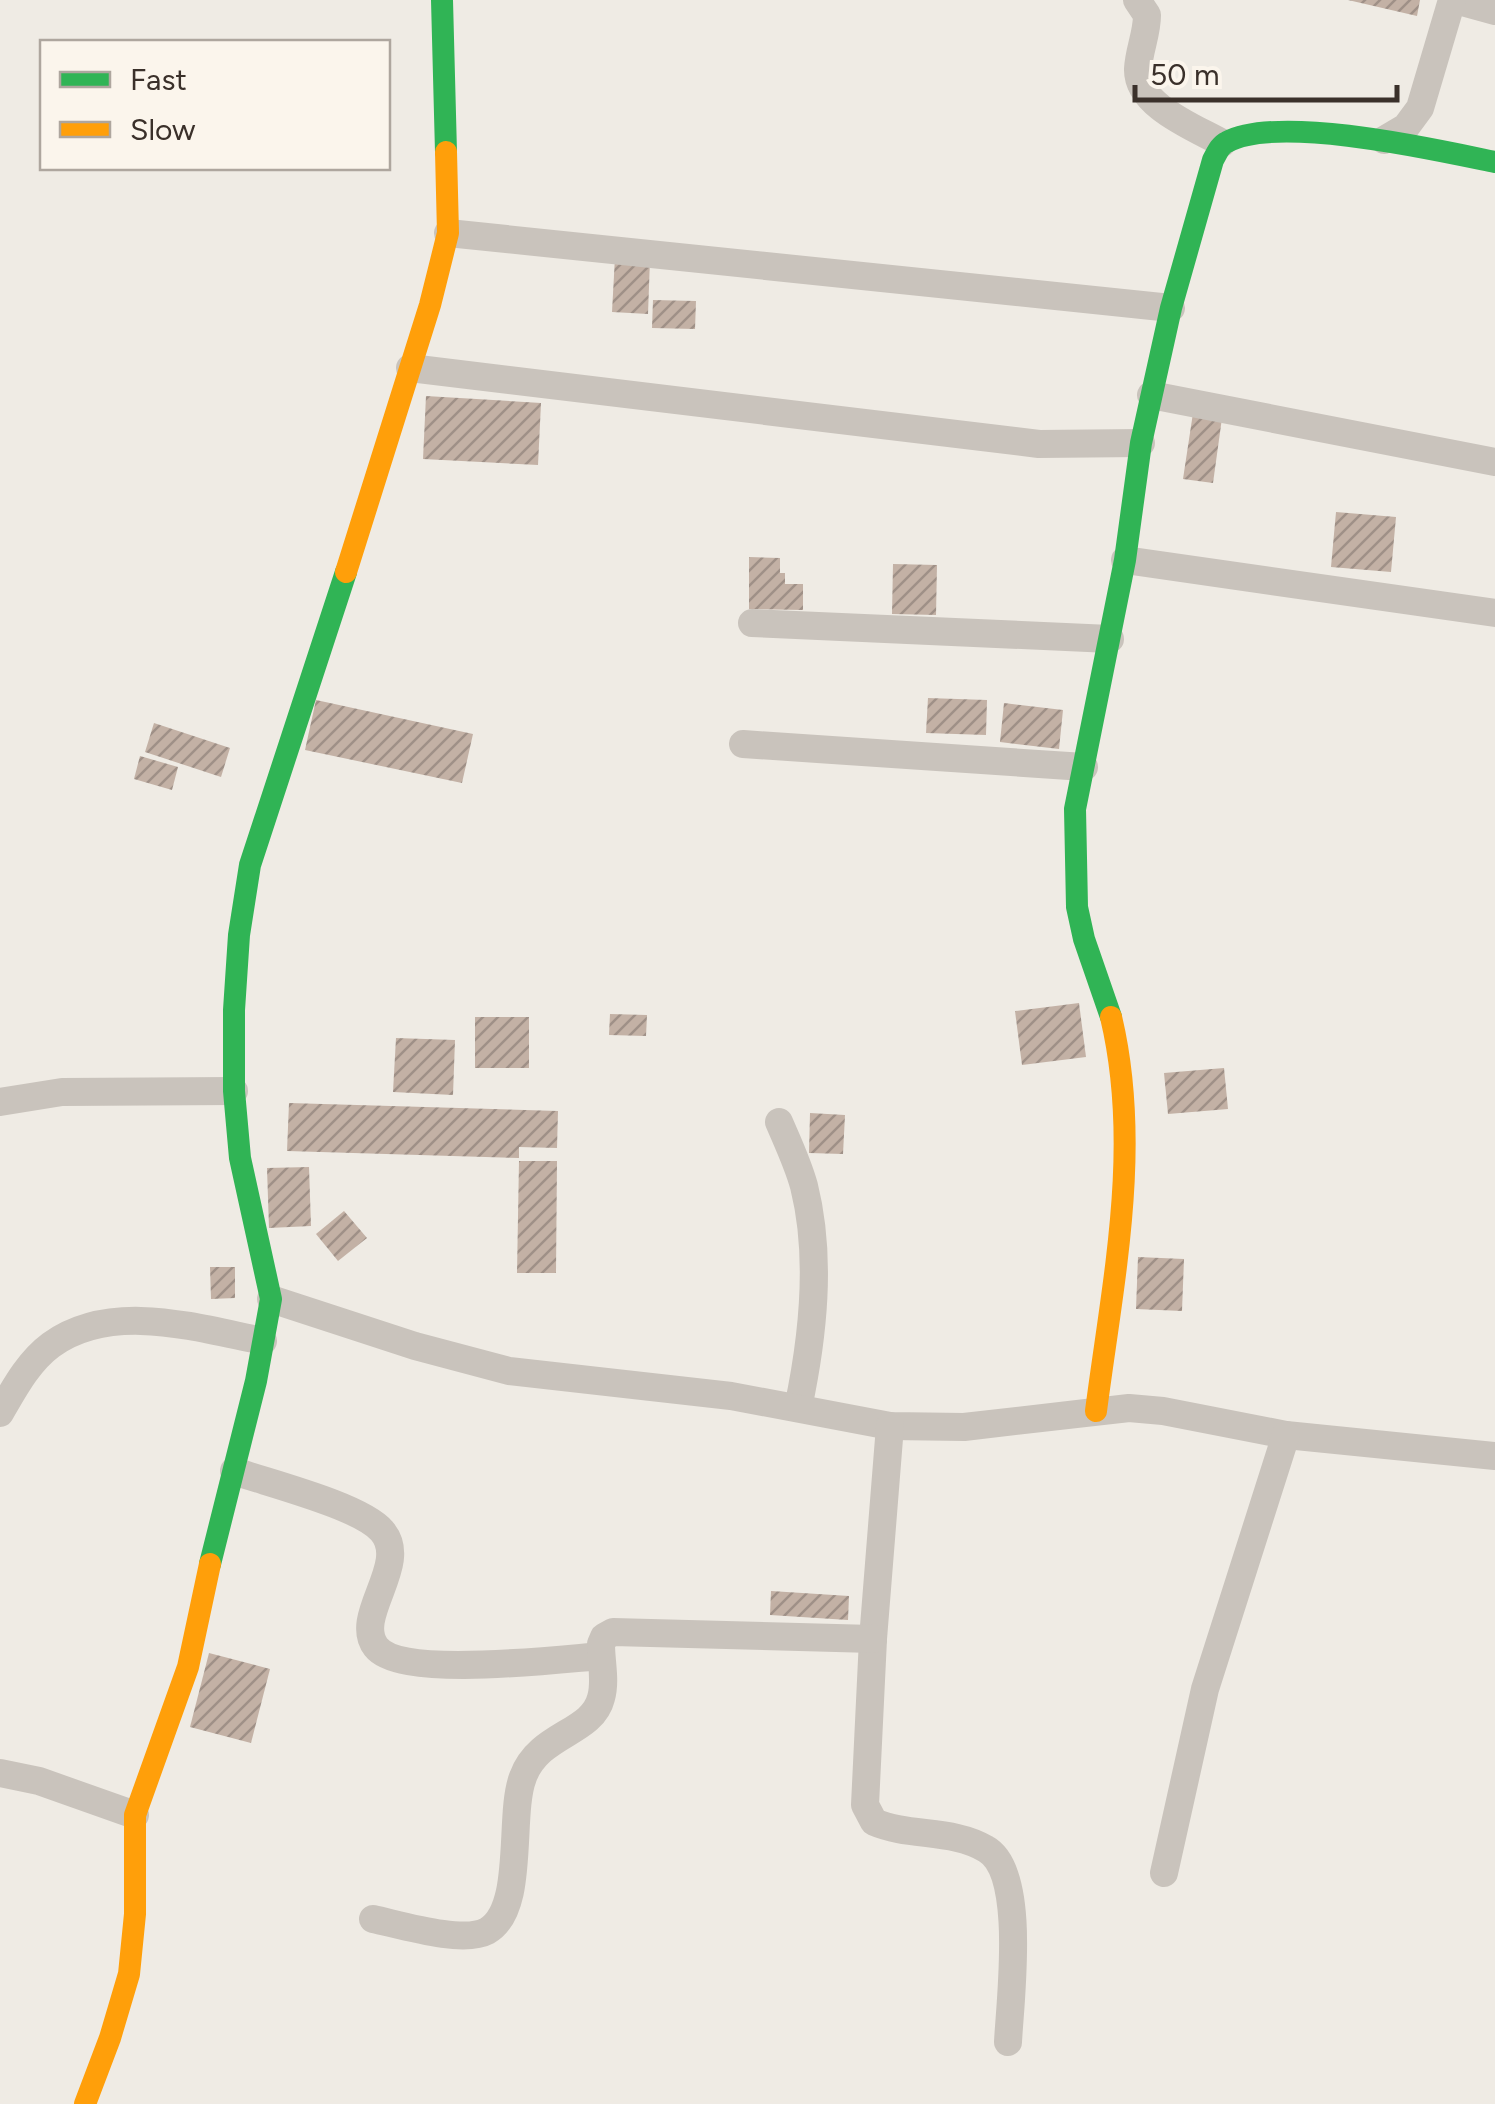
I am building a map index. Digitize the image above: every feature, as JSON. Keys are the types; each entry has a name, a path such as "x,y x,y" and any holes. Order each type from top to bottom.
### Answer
{"street":[{"path":"86,2104 129,1974 135,1914 136,1815 188,1668 272,1299 240,1158 234,1090 239,935 250,865 410,368 448,232 442,0"},
{"path":"1138,0 1147,15 1138,68 1142,87 1168,111 1222,143 1259,134 1384,140 1495,162"},
{"path":"1384,140 1406,127 1420,108 1454,0 1495,10"},
{"path":"1096,1411 1120,1220 1125,1090 1112,1019 1077,908 1075,810 1125,560 1140,442 1171,308 1213,160 1222,143"},
{"path":"448,232 1171,308"},
{"path":"410,368 1039,444 1140,442"},
{"path":"1152,395 1495,462"},
{"path":"1125,560 1495,613"},
{"path":"752,623 1110,638"},
{"path":"743,744 1084,768"},
{"path":"0,1102 62,1092 234,1090"},
{"path":"779,1122 806,1192 812,1246 811,1347 798,1408"},
{"path":"272,1299 332,1321 509,1370 731,1396 890,1426 1018,1423 1129,1408 1286,1435 1494,1451"},
{"path":"0,1413 22,1375 52,1344 98,1324 163,1321 263,1341"},
{"path":"890,1426 865,1804 874,1822 957,1839 987,1849 1001,1864 1012,1912 1008,2042"},
{"path":"1164,1874 1205,1689 1286,1435"},
{"path":"234,1472 334,1506 381,1529 390,1543 391,1560 371,1632 374,1645 384,1654 448,1664 601,1656"},
{"path":"374,1920 472,1936 489,1930 504,1915 521,1781 540,1748 594,1714 602,1697 604,1637 612,1632 873,1639"},
{"path":"0,1773 39,1781 136,1815"}],"building":[{"path":"1348,0 1420,0 1417,16"},
{"path":"615,257 650,259 648,314 612,312"},
{"path":"653,300 696,301 695,329 652,328"},
{"path":"426,396 541,403 538,465 423,459"},
{"path":"1193,413 1222,418 1213,483 1183,479"},
{"path":"1336,512 1396,517 1391,572 1331,567"},
{"path":"749,557 780,558 785,584 803,584 803,610 749,609"},
{"path":"893,564 937,565 936,615 892,614"},
{"path":"928,698 987,700 986,735 926,733"},
{"path":"316,700 473,734 462,783 305,750"},
{"path":"1004,703 1063,710 1059,749 1000,742"},
{"path":"154,723 230,748 221,777 145,752"},
{"path":"140,756 178,767 172,790 134,779"},
{"path":"1079,1003 1086,1057 1022,1065 1015,1011"},
{"path":"610,1014 647,1015 646,1036 609,1035"},
{"path":"475,1017 529,1017 529,1068 475,1068"},
{"path":"396,1038 455,1040 453,1095 393,1092"},
{"path":"1224,1068 1228,1109 1168,1114 1164,1073"},
{"path":"289,1103 558,1111 557,1148 519,1147 519,1158 287,1151"},
{"path":"810,1113 845,1115 843,1154 809,1153"},
{"path":"519,1161 557,1161 556,1273 517,1273"},
{"path":"309,1167 311,1226 269,1228 267,1168"},
{"path":"344,1211 367,1238 338,1261 316,1234"},
{"path":"1138,1257 1184,1259 1182,1311 1136,1309"},
{"path":"210,1267 235,1267 235,1298 211,1299"},
{"path":"771,1591 849,1596 848,1620 770,1615"},
{"path":"209,1653 270,1669 251,1743 190,1727"}],"traffic: fast":[{"path":"442,0 446,152"},
{"path":"1111,1017 1077,907 1075,809 1125,560 1141,443 1171,308 1213,160 1227,142 1251,134 1282,132 1358,137 1495,162"},
{"path":"210,1564 256,1381 271,1299 240,1158 234,1091 239,935 250,865 346,572"}],"traffic: slow":[{"path":"346,572 430,305 448,233 446,152"},
{"path":"1096,1411 1122,1214 1124,1164 1120,1066 1111,1017"},
{"path":"85,2104 129,1974 135,1914 135,1815 188,1667 210,1564"}]}
